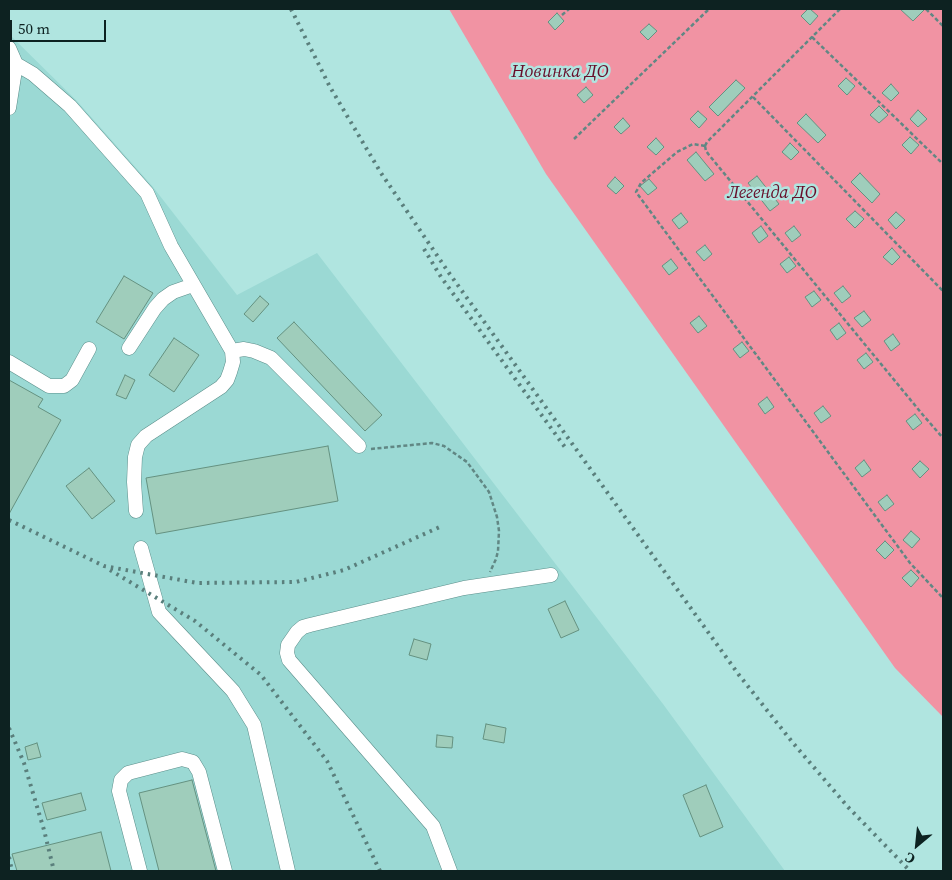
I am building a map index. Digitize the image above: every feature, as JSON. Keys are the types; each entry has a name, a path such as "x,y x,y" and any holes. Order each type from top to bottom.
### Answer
{"lane":[{"path":"9,48 16,64 9,108"},
{"path":"16,64 33,74 70,106 147,193 171,246 232,351 233,362 230,372 227,380 221,387 146,436 138,445 135,457 134,482 136,511"},
{"path":"129,348 163,299 173,292 193,285"},
{"path":"9,362 49,386 64,386 72,380 89,350"},
{"path":"232,351 249,350 271,358 359,446"},
{"path":"140,548 159,612 233,690 254,725 288,871"},
{"path":"450,871 433,826 289,660 287,653 288,645 297,632 303,627 310,625 464,588 551,575"},
{"path":"140,871 119,791 121,780 128,773 182,759 193,762 199,772 225,871"}],"path":[{"path":"562,15 568,9"},
{"path":"574,139 709,9"},
{"path":"705,146 840,9"},
{"path":"926,9 943,26"},
{"path":"812,37 943,164"},
{"path":"753,97 943,291"},
{"path":"705,146 693,144 677,152 641,183 636,192 910,564 943,598"},
{"path":"705,146 709,155 943,438"},
{"path":"359,446 370,450 432,443 444,446 466,462 488,492 497,517 499,531 498,551 493,567 484,578"}],"shaded area":[{"path":"9,34 77,101 153,187 237,295 317,253 663,704 785,871 9,871"}],"green space":[{"name":"Легенда ДО","path":"449,9 943,9 943,717 895,668 546,174"}],"building":[{"path":"808,9 818,16 810,25 801,16"},
{"path":"900,9 925,9 913,21"},
{"path":"557,13 564,21 555,30 548,22"},
{"path":"649,24 657,31 648,40 640,32"},
{"path":"846,78 855,86 847,95 838,86"},
{"path":"736,80 745,88 718,116 709,107"},
{"path":"891,84 899,93 891,101 882,93"},
{"path":"586,87 593,95 584,103 577,95"},
{"path":"879,106 888,115 879,123 870,115"},
{"path":"918,110 927,119 918,127 910,119"},
{"path":"698,111 707,119 699,128 690,119"},
{"path":"806,114 826,135 818,143 797,123"},
{"path":"623,118 630,126 621,134 614,127"},
{"path":"910,137 919,145 911,154 902,145"},
{"path":"656,138 664,147 656,155 647,147"},
{"path":"790,143 799,152 791,160 782,152"},
{"path":"696,152 714,174 705,181 687,160"},
{"path":"860,173 880,194 872,203 851,182"},
{"path":"757,176 779,204 770,211 748,183"},
{"path":"615,177 624,186 616,194 607,186"},
{"path":"649,179 657,188 648,195 640,186"},
{"path":"855,211 864,219 855,228 846,219"},
{"path":"896,212 905,220 896,229 888,220"},
{"path":"681,213 688,222 679,229 672,220"},
{"path":"761,226 768,236 759,243 752,233"},
{"path":"794,226 801,235 792,242 785,233"},
{"path":"705,245 712,254 704,261 696,252"},
{"path":"892,248 900,257 892,265 883,257"},
{"path":"789,257 796,266 787,273 780,264"},
{"path":"671,259 678,268 669,275 662,266"},
{"path":"124,276 153,293 124,339 96,322"},
{"path":"843,286 851,296 842,303 834,293"},
{"path":"814,291 821,300 812,307 805,297"},
{"path":"260,296 269,304 253,322 244,314"},
{"path":"864,311 871,320 862,327 854,318"},
{"path":"699,316 707,326 698,333 690,323"},
{"path":"294,322 382,415 365,431 277,338"},
{"path":"839,323 846,333 837,340 830,330"},
{"path":"893,334 900,344 891,351 884,341"},
{"path":"174,338 199,355 174,392 149,375"},
{"path":"742,342 749,351 740,358 733,349"},
{"path":"866,353 873,362 864,369 857,360"},
{"path":"125,375 135,380 126,399 116,395"},
{"path":"9,380 43,399 38,407 61,420 9,514"},
{"path":"767,397 774,407 765,414 758,404"},
{"path":"823,406 831,416 821,423 814,413"},
{"path":"915,414 922,423 913,430 906,421"},
{"path":"328,446 338,501 156,534 146,478"},
{"path":"864,460 871,470 862,477 855,468"},
{"path":"920,461 929,469 920,478 912,469"},
{"path":"89,468 115,501 92,519 66,486"},
{"path":"887,495 894,504 885,511 878,502"},
{"path":"911,531 920,539 912,548 903,540"},
{"path":"885,541 894,550 885,559 876,550"},
{"path":"911,570 919,578 911,587 902,578"},
{"path":"565,601 579,630 561,638 548,609"},
{"path":"414,639 431,644 427,660 409,655"},
{"path":"486,724 506,728 504,743 483,739"},
{"path":"437,735 453,737 452,748 436,747"},
{"path":"37,743 41,757 28,760 25,747"},
{"path":"192,780 216,871 159,871 139,793"},
{"path":"706,785 723,827 700,837 683,795"},
{"path":"81,793 86,810 47,820 42,803"},
{"path":"101,832 111,871 17,871 12,854"}],"railway":[{"path":"291,9 330,87 381,173 449,273 739,675 793,743 848,807 910,871"},
{"path":"424,249 441,277 567,450"},
{"path":"9,520 104,566 197,583 296,582 344,570 442,526"},
{"path":"110,570 195,621 261,675 327,761 380,871"},
{"path":"9,728 24,763 54,871"},
{"path":"9,857 12,871"}],"park label":[{"name":"Новинка ДО","path":"560,72"}]}
